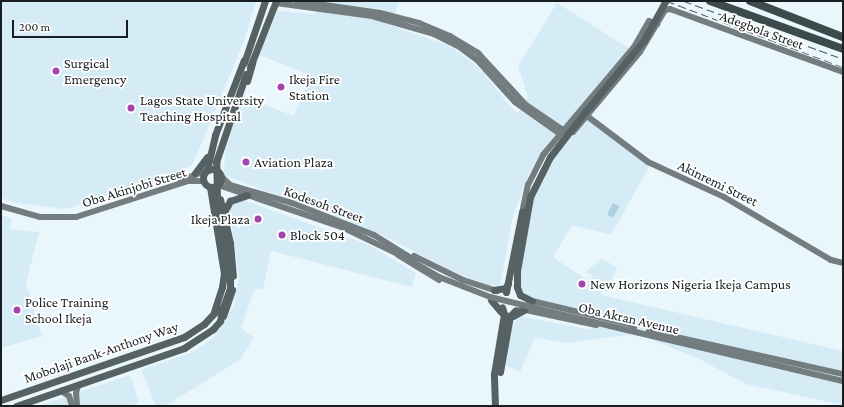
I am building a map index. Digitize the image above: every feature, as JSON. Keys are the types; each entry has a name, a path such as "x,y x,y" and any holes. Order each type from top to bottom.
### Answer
{"highway":[{"path":"710,1 843,50"},
{"path":"750,1 843,37"}],"main road":[{"name":"Mobolaji Bank-Anthony Way","path":"244,74 244,60 266,1"},
{"path":"497,404 499,374 506,321 500,299 506,292 513,276 525,206 533,184 550,157 631,53 661,1"},
{"path":"582,116 644,40 665,1"},
{"name":"Mobolaji Bank-Anthony Way","path":"1,400 46,386 184,337 198,329 218,311 224,295 226,272 214,202 213,166 218,142 244,74 252,63 276,2"},
{"path":"215,186 203,181 209,154 244,60"},
{"path":"218,311 224,273 216,224 215,186 226,139 252,63"},
{"path":"215,135 218,140 226,139"},
{"path":"195,173 209,154"},
{"path":"206,170 219,173"},
{"path":"215,186 230,243 233,281 229,301 220,321"},
{"path":"223,214 230,201 247,195"},
{"path":"216,224 218,219 225,222"},
{"path":"494,290 505,288 513,276"},
{"path":"506,321 519,309 520,302 515,290 513,276"},
{"path":"513,276 520,295 532,301"},
{"path":"506,292 512,292 519,297"},
{"path":"491,300 498,305 506,321"},
{"path":"502,307 510,312 519,309"},
{"name":"Mobolaji Bank-Anthony Way","path":"16,406 78,386 184,348 202,338 220,321 218,311"},
{"path":"46,386 49,395"}],"street":[{"path":"296,1 380,12 419,23 450,36 478,53 526,105 562,132"},
{"path":"276,2 372,16 434,34 461,48 478,61 515,102 562,132"},
{"name":"Adegbola Street","path":"657,24 666,10 674,10 843,72"},
{"path":"649,20 657,24 640,52 582,116 549,160 525,206 524,194 534,171 562,132 634,47 649,20"},
{"name":"Akinremi Street","path":"582,116 648,162 724,197 831,260 843,263"},
{"path":"69,216 173,183 195,173 206,170"},
{"name":"Kodesoh Street","path":"219,173 230,185 292,203 392,245 415,262"},
{"name":"Oba Akinjobi Street","path":"1,206 40,217 76,217 188,181 203,181"},
{"name":"Kodesoh Street","path":"215,186 247,195 344,228 385,246 415,262"},
{"path":"392,245 463,280 494,290 506,292"},
{"path":"385,246 423,272 458,288 491,300 502,307"},
{"name":"Oba Akran Avenue","path":"415,262 439,277 490,297 610,325 843,374"},
{"path":"458,288 464,286 463,280"},
{"path":"519,297 629,324 636,330"},
{"path":"555,316 553,311 557,307"},
{"path":"519,309 636,330"},
{"name":"Oba Akran Avenue","path":"636,330 843,381"},
{"path":"78,386 78,406"},
{"path":"61,391 69,396 72,406"}],"shaded area":[{"name":"Lagos State University Teaching Hospital","path":"1,1 256,1 244,41 193,164 177,176 173,177 172,173 162,175 162,179 65,209 16,203 1,198"},
{"path":"321,1 399,1 390,25 447,45 467,58 484,73 508,104 518,113 528,97 518,66 557,3 638,54 589,115 650,165 611,235 572,225 553,257 587,280 593,276 586,272 602,258 617,268 607,292 602,289 601,295 843,351 843,405 746,384 697,358 637,334 563,343 535,337 520,372 506,366 510,331 519,316 591,330 596,313 525,296 519,286 525,236 536,189 564,142 554,137 529,173 512,220 500,287 483,284 456,273 384,236 224,175 225,148 244,97 294,116 310,75 259,55 278,11 315,14"},
{"path":"243,200 369,245 416,273 412,287 271,251 263,289 254,290 241,328 254,338 240,360 165,406 156,406 141,370 193,352 213,338 225,322 234,305 239,277 229,208 234,203"},
{"path":"613,203 619,206 613,218 607,215"},
{"name":"Police Training School Ikeja","path":"1,215 12,219 10,229 39,232 26,283 42,336 1,348"},
{"path":"130,375 139,402 133,406 38,406"}],"railway":[{"path":"667,1 843,67"},
{"path":"684,1 843,59"}],"place":[{"name":"Surgical Emergency","path":"56,71"},
{"name":"Ikeja Fire Station","path":"281,87"},
{"name":"Lagos State University Teaching Hospital","path":"131,108"},
{"name":"Aviation Plaza","path":"246,162"},
{"name":"Ikeja Plaza","path":"258,219"},
{"name":"Block 504","path":"282,235"},
{"name":"New Horizons Nigeria Ikeja Campus","path":"582,284"},
{"name":"Police Training School Ikeja","path":"17,310"}]}
